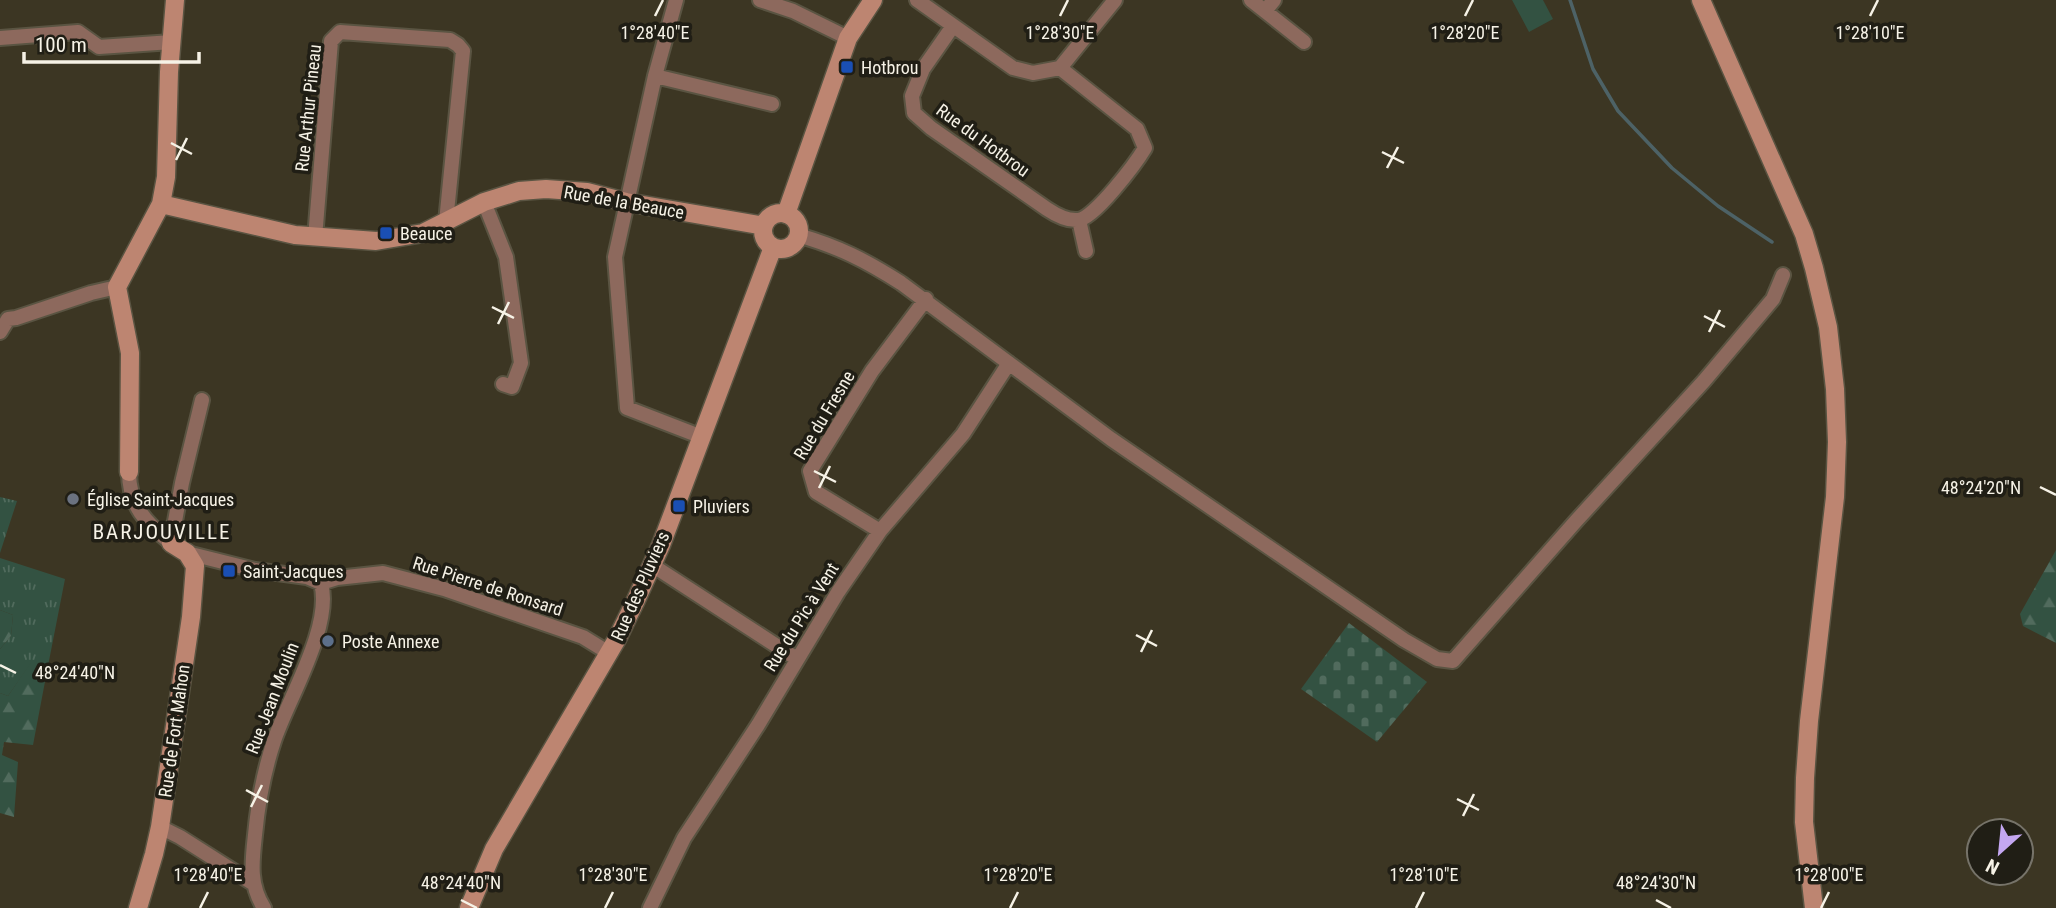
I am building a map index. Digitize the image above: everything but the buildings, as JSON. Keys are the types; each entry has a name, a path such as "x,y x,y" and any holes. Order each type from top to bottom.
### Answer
{"street":[{"path":"175,0 166,177 161,204 117,287 130,353 129,482 133,501 149,526 187,553"},
{"path":"676,0 654,76 615,257 627,408 702,437"},
{"path":"760,0 796,5 848,38"},
{"path":"786,214 848,38 873,0"},
{"path":"917,0 1013,68 1033,73 1060,68 1115,0"},
{"path":"1251,0 1270,6 1304,43"},
{"path":"1701,0 1804,234 1828,327 1835,389 1835,496 1809,721 1804,822 1814,908"},
{"name":"Rue du Hotbrou","path":"953,26 923,69 912,96 914,113 931,128 1047,209 1060,217 1079,220"},
{"path":"0,38 78,32 99,47 172,42"},
{"name":"Rue Arthur Pineau","path":"315,238 331,41 340,32 450,40 463,51 446,222"},
{"path":"1060,68 1137,129 1145,148 1139,159 1093,213 1079,220 1086,251"},
{"path":"654,76 772,104"},
{"name":"Rue de la Beauce","path":"161,204 315,238 376,242 423,233 484,202 519,191 546,189 587,192 626,202 764,226"},
{"path":"484,202 506,257 521,363 512,387 503,384"},
{"path":"786,214 795,221 798,235 790,246 779,249 765,239 764,226 775,215 786,214"},
{"path":"798,235 829,244 868,261 926,299 1111,439 1404,640 1437,659 1453,661 1704,381 1773,299 1783,275"},
{"name":"Rue des Pluviers","path":"469,908 494,849 617,639 652,565 774,247"},
{"path":"0,332 4,314 16,318 117,287"},
{"name":"Rue du Fresne","path":"880,531 816,492 810,471 872,371 926,299"},
{"name":"Rue du Pic à Vent","path":"650,908 684,838 758,725 838,592 880,531 963,433 1009,363"},
{"path":"171,543 202,400"},
{"name":"Rue Pierre de Ronsard","path":"187,553 255,570 307,577 321,583 337,578 383,573 444,589 583,637 609,653"},
{"name":"Rue de Fort Mahon","path":"138,908 160,828 191,617 195,566 187,553"},
{"path":"652,565 797,659"},
{"name":"Rue Jean Moulin","path":"264,908 254,884 251,867 265,769 274,739 317,636 324,594 321,583"},
{"path":"160,828 180,837 254,884"}],"green space":[{"path":"1512,0 1543,0 1553,19 1529,32"},
{"path":"0,497 17,501 0,553"},
{"path":"2056,550 2056,643 2023,626 2020,614"},
{"path":"0,558 65,579 47,671 31,663 8,696 0,693 0,649 11,636 13,615 0,610"},
{"path":"0,610 13,615 11,636 0,649"},
{"path":"1349,623 1427,682 1377,742 1301,689"},
{"path":"31,662 47,671 33,745 4,742 2,755 18,762 14,817 0,813 0,693 8,696"}],"waterway":[{"path":"1570,0 1593,69 1618,111 1672,168 1718,206 1772,242"}],"place":[{"name":"Hotbrou","path":"847,67"},
{"name":"Beauce","path":"386,233"},
{"name":"Église Saint-Jacques","path":"73,499"},
{"name":"Pluviers","path":"679,506"},
{"name":"Saint-Jacques","path":"229,571"},
{"name":"Poste Annexe","path":"328,641"}],"district":[{"name":"BARJOUVILLE","path":"162,532"}]}
